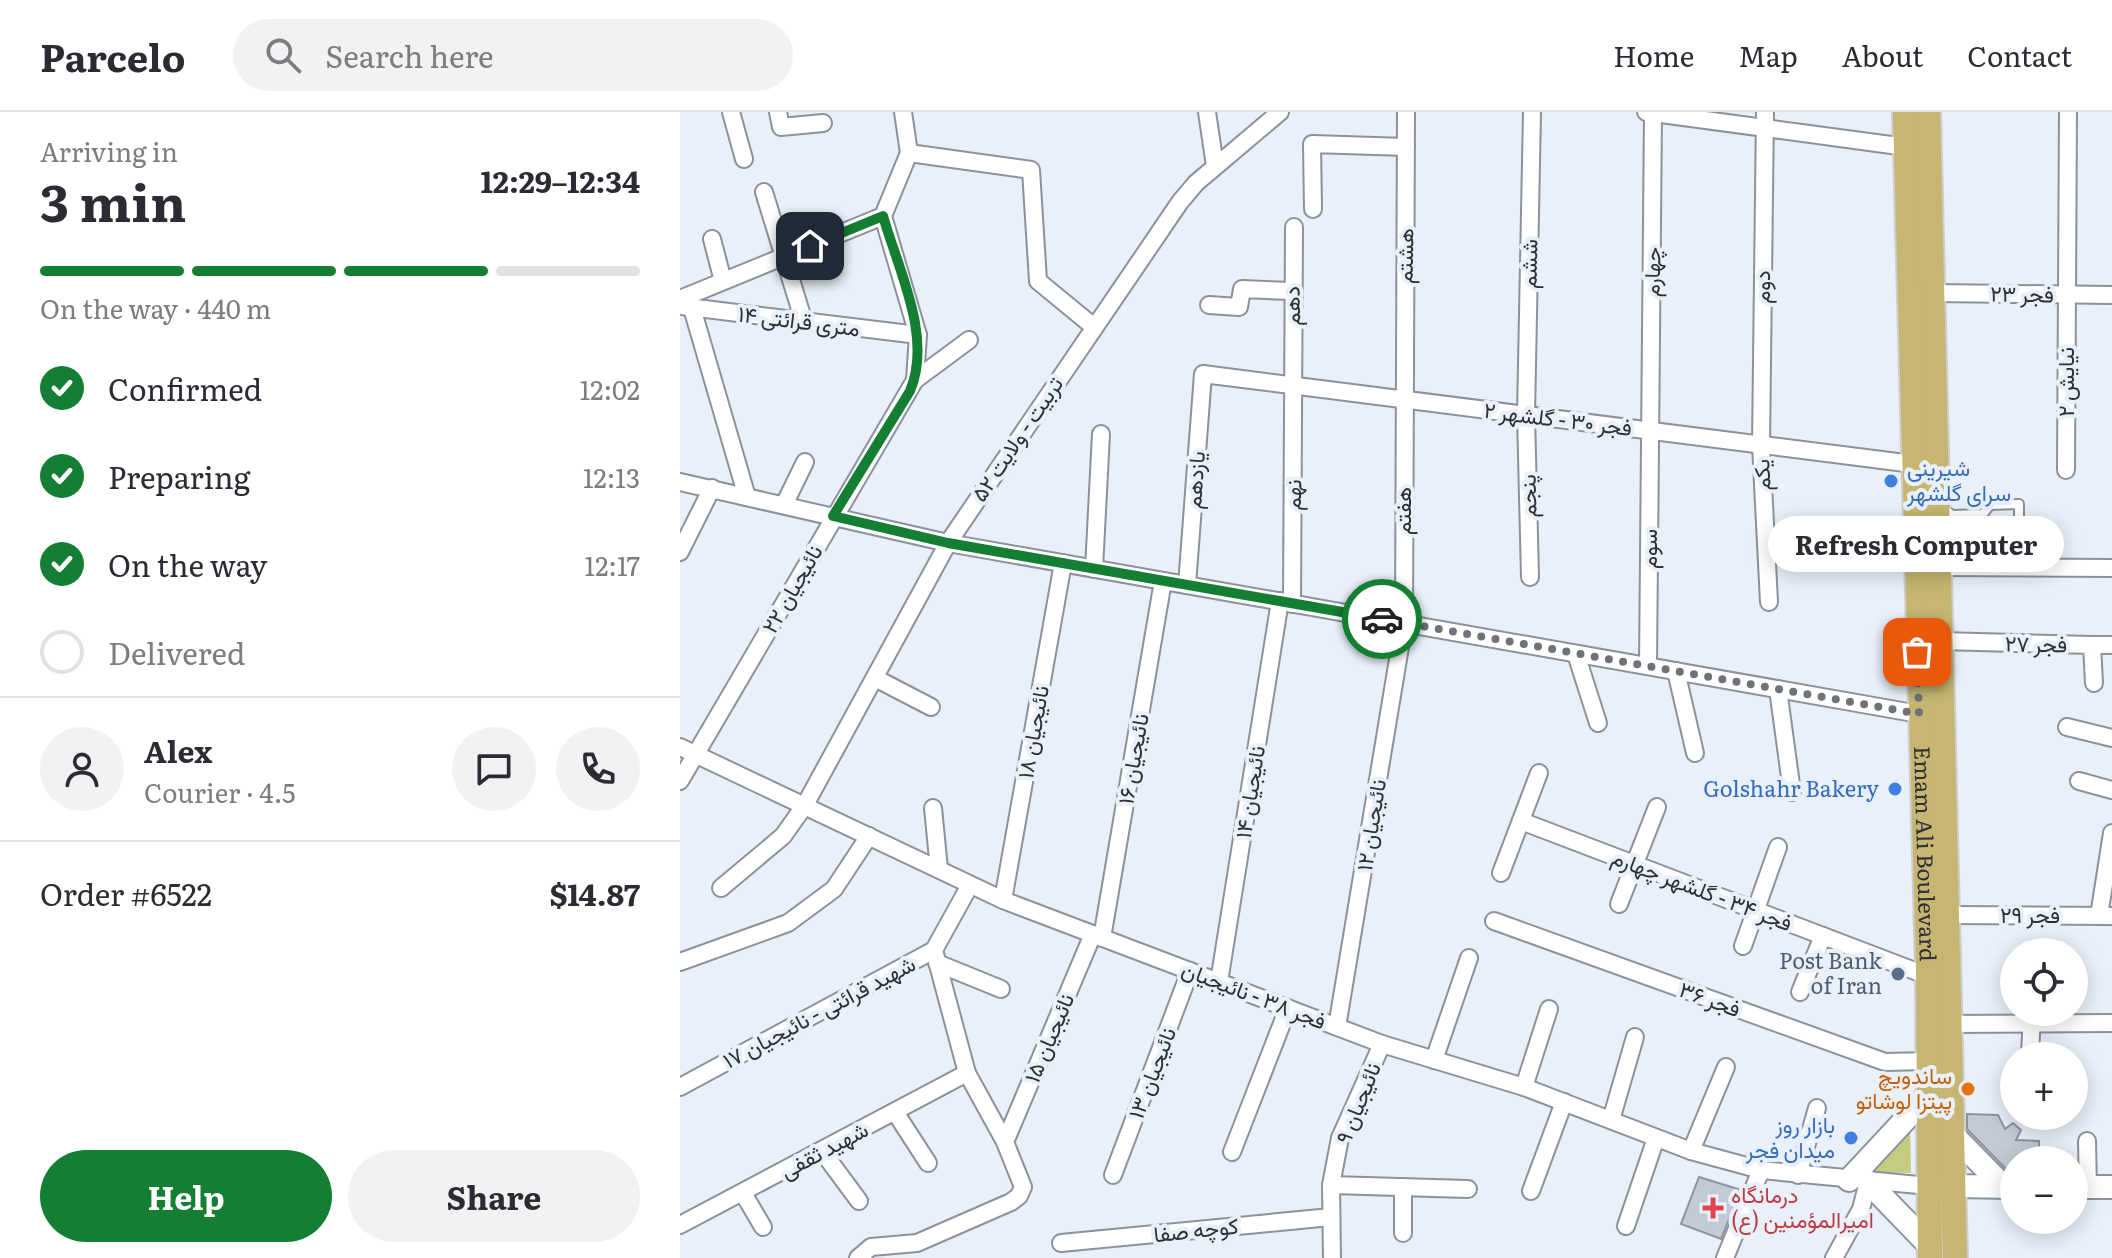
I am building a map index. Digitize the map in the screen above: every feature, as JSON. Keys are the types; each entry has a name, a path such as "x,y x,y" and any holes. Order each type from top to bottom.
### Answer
{"main road":[{"name":"Emam Ali Boulevard","path":"1905,112 1930,1093 1941,1186 1930,1252"},
{"path":"1928,112 1952,1134 1941,1186 1954,1216 1955,1258"},
{"path":"1930,1093 1859,1181 1930,1252"},
{"path":"1952,1134 2000,1179"},
{"path":"1941,1186 2000,1187"},
{"path":"2088,1188 2112,1187"}],"street":[{"path":"731,112 744,159"},
{"path":"778,112 781,127 823,123"},
{"path":"903,112 909,153 883,216 918,335"},
{"path":"1207,112 1215,166"},
{"name":"تربیت - ولایت ۵۲","path":"721,888 783,836 805,805 948,543 1180,202 1215,166 1280,112"},
{"name":"هشتم","path":"1402,400 1406,112"},
{"name":"ششم","path":"1526,415 1532,112"},
{"name":"دوم","path":"1761,445 1765,112"},
{"name":"نیایش ۲","path":"2066,470 2068,112"},
{"path":"1657,113 1906,147"},
{"name":"چهارم","path":"1650,431 1657,113"},
{"path":"1313,209 1312,144 1406,147"},
{"path":"909,153 1031,170 1038,281 1094,327"},
{"path":"764,192 804,322"},
{"path":"747,497 684,304 723,281 883,216"},
{"name":"دهم","path":"1294,227 1291,291 1294,386"},
{"path":"712,239 723,281"},
{"path":"1209,305 1239,307 1242,289 1291,291"},
{"name":"فجر ۲۳","path":"1933,293 2112,295"},
{"name":"۱۴ متری قرائتی","path":"684,304 918,335"},
{"name":"نائیجیان ۲۲","path":"680,781 915,380 918,335"},
{"path":"915,380 969,340"},
{"name":"فجر ۳۰ - گلشهر ۲","path":"1203,374 1913,464"},
{"name":"یازدهم","path":"1187,585 1203,374"},
{"name":"نهم","path":"1286,602 1294,386"},
{"name":"هفتم","path":"1402,400 1404,623"},
{"name":"پنجم","path":"1526,415 1530,577"},
{"name":"سوم","path":"1648,666 1650,431"},
{"path":"1094,569 1101,434"},
{"name":"یکم","path":"1761,445 1769,602"},
{"path":"784,505 805,462"},
{"path":"680,482 948,543 1919,714"},
{"path":"680,552 712,488"},
{"name":"نائیجیان ۱۸","path":"1003,900 1063,563"},
{"path":"1939,567 2112,568"},
{"name":"نائیجیان ۱۶","path":"1098,936 1163,581"},
{"name":"نائیجیان ۱۴","path":"1219,982 1286,602"},
{"name":"نائیجیان ۱۲","path":"1337,1027 1404,623"},
{"name":"فجر ۲۷","path":"1941,641 2092,645 2094,683"},
{"path":"2092,645 2112,645"},
{"path":"1576,654 1598,723"},
{"path":"1676,671 1695,753"},
{"path":"875,678 931,707"},
{"path":"1778,689 1792,792"},
{"path":"2067,727 2112,738"},
{"name":"فجر ۳۸ - نائیجیان","path":"680,747 1003,900 1382,1044 1524,1087 1691,1151 1761,1170 1941,1186"},
{"path":"1501,873 1539,773"},
{"path":"2079,781 2112,790"},
{"path":"1619,904 1657,807"},
{"path":"933,808 939,869"},
{"name":"فجر ۳۴ - گلشهر چهارم","path":"1521,821 1928,976"},
{"path":"2105,916 2112,833"},
{"path":"680,962 788,923 834,889 869,836"},
{"path":"1743,946 1778,847"},
{"name":"شهید قرائتی - نائیجیان ۱۷","path":"680,1087 935,956 970,885"},
{"name":"فجر ۲۹","path":"1947,915 2105,916"},
{"name":"فجر ۳۶","path":"1494,921 1885,1062 1929,1061"},
{"name":"نائیجیان ۱۵","path":"1005,1142 1098,936"},
{"path":"1800,992 1823,936"},
{"path":"935,956 1001,989"},
{"path":"858,1258 871,1247 917,1243 1019,1196 1023,1187 1005,1142 967,1073 935,956"},
{"path":"1434,1060 1469,958"},
{"name":"نائیجیان ۱۳","path":"1113,1175 1190,971"},
{"path":"1232,1152 1288,1008"},
{"path":"1524,1087 1549,1009"},
{"path":"1950,1024 2000,1020"},
{"path":"2088,1022 2112,1023"},
{"path":"1611,1120 1635,1037"},
{"name":"نائیجیان ۹","path":"1332,1258 1331,1185 1340,1138 1382,1044"},
{"path":"1691,1151 1726,1067"},
{"name":"شهید ثقفی","path":"680,1225 967,1073"},
{"path":"1531,1191 1564,1102"},
{"path":"1798,1175 1817,1108"},
{"path":"895,1112 928,1163"},
{"path":"1626,1226 1656,1138"},
{"path":"2086,1146 2087,1141"},
{"path":"822,1151 859,1201"},
{"path":"1725,1258 1761,1170"},
{"path":"1834,1258 1861,1209 1859,1181"},
{"path":"1331,1185 1468,1189"},
{"path":"1403,1187 1403,1233"},
{"path":"743,1193 763,1227"},
{"name":"کوچه صفا","path":"1061,1243 1331,1217"}],"lane":[{"path":"1938,503 1947,513 1958,515 1983,514 1990,505 2019,504 2019,529 1959,529 1939,542"}],"green space":[{"path":"1910,1123 1911,1173 1864,1172"}],"building":[{"path":"1967,1114 1998,1115 2000,1130 2021,1130 2016,1140 2039,1141 2039,1146 2000,1146 2000,1163 1967,1129"},
{"name":"درمانگاه امیرالمؤمنین (ع)","path":"1699,1177 1741,1190 1721,1239 1681,1224"}],"way so far":[{"path":"1382,619 1919,714 1917,652"}],"place":[{"name":"شیرینی سرای گلشهر","path":"1891,481"},
{"name":"Refresh Computer","path":"1917,652"},
{"name":"Golshahr Bakery","path":"1895,789"},
{"name":"Post Bank of Iran","path":"1898,974"},
{"name":"ساندویچ پیتزا لوشاتو","path":"1968,1089"},
{"name":"بازار روز میدان فجر","path":"1851,1138"},
{"name":"درمانگاه امیرالمؤمنین (ع)","path":"1713,1208"}],"route":[{"path":"810,246 883,216 918,335 915,380 910,391 833,516 948,543 1382,619"}]}
